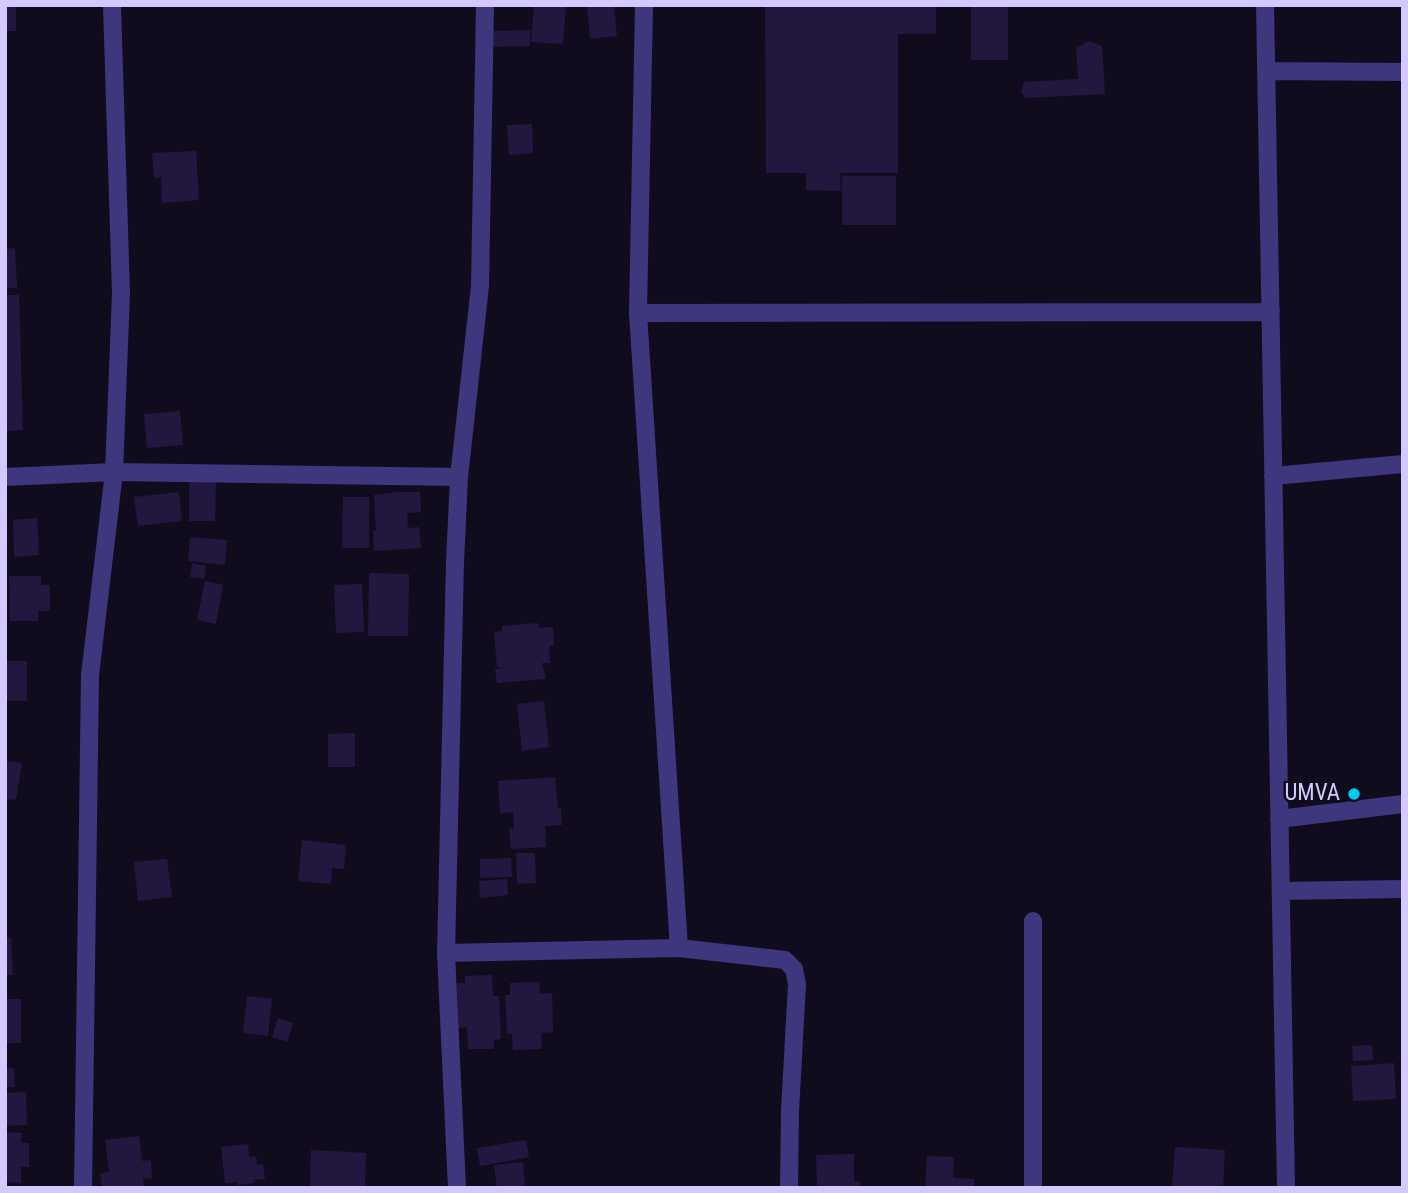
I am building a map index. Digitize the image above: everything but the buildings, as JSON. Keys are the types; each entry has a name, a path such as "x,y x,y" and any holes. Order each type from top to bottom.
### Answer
{"street":[{"path":"83,1188 90,675 114,472 121,293 112,5"},
{"path":"457,1188 446,953 455,562 459,477 480,286 485,5"},
{"path":"644,5 638,313 679,948"},
{"path":"1265,5 1286,1188"},
{"path":"1266,71 1403,72"},
{"path":"638,313 1271,312"},
{"path":"1273,476 1403,464"},
{"path":"5,477 114,472 459,477"},
{"path":"1279,819 1403,804"},
{"path":"1281,891 1403,889"},
{"path":"1032,1188 1033,921"},
{"path":"446,953 679,948 785,960 794,969 797,984 789,1188"}],"place":[{"name":"UMVA","path":"1354,794"}]}
